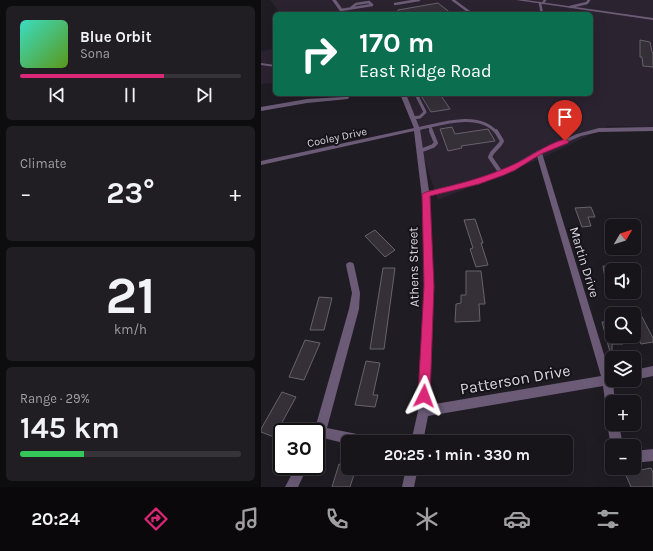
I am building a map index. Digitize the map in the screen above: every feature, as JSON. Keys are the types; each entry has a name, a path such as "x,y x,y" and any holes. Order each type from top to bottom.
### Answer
{"street":[{"path":"334,0 343,12"},
{"path":"518,0 543,2 653,19"},
{"path":"261,64 273,66"},
{"path":"261,108 307,101 346,98 347,96"},
{"name":"Athens Street","path":"404,96 417,129 426,194 429,286 423,411 418,435"},
{"name":"Cooley Drive","path":"261,164 417,129"},
{"path":"426,194 477,182 512,169 539,152 579,135 599,130 653,130"},
{"name":"Martin Drive","path":"539,152 605,366"},
{"path":"322,423 354,309 356,293 349,265"},
{"path":"641,374 653,371"},
{"name":"Patterson Drive","path":"423,411 605,380"},
{"path":"325,437 341,439"},
{"path":"641,456 653,455"},
{"path":"291,487 297,475"},
{"path":"408,487 411,475"}],"lane":[{"path":"395,4 419,0"},
{"path":"453,0 469,12"},
{"path":"570,7 587,3 589,0"},
{"path":"343,12 356,4 369,2 372,5 351,8"},
{"path":"542,12 543,2"},
{"path":"412,118 420,117 425,112 417,96"},
{"path":"417,129 480,121 495,129 499,135 501,141 500,146 492,151 490,157 501,173"},
{"path":"420,151 433,146 435,143 431,127"}],"shaded area":[{"path":"270,0 653,0 653,127 608,126 542,158 438,200 403,96 593,96 593,12 279,12"},
{"path":"273,49 273,83 261,84 261,51"}],"building":[{"path":"438,3 449,12 398,12 398,10"},
{"path":"640,40 650,42 653,53 653,67 643,66 642,57 640,57"},
{"path":"421,96 441,96 450,109 431,112"},
{"path":"452,127 455,134 488,129 495,141 461,146 462,148 448,151 440,129"},
{"path":"591,207 595,217 588,217 591,226 582,227 575,208"},
{"path":"475,219 488,265 476,267 470,249 473,248 464,220"},
{"path":"375,230 395,250 385,257 365,236"},
{"path":"603,266 605,266 605,278"},
{"path":"383,268 395,268 384,349 370,349"},
{"path":"466,271 481,271 485,304 479,304 480,321 455,322 456,304 461,303 461,295 466,295"},
{"path":"319,297 332,298 324,330 310,330"},
{"path":"641,315 653,338 653,342 641,344"},
{"path":"602,322 605,322 605,333"},
{"path":"305,340 320,343 304,380 289,377"},
{"path":"608,343 623,343 612,344 612,351 610,351"},
{"path":"366,361 380,363 373,395 378,395 375,407 355,405"},
{"path":"282,392 296,397 282,423 273,423 273,437 261,432 261,429"},
{"path":"339,464 341,465 341,475 354,475 350,487 332,487"},
{"path":"651,468 653,473 653,487 631,487 626,475 641,475 641,470"}],"route":[{"path":"424,396 429,286 426,194 477,182 512,169 539,152 565,141"}]}
